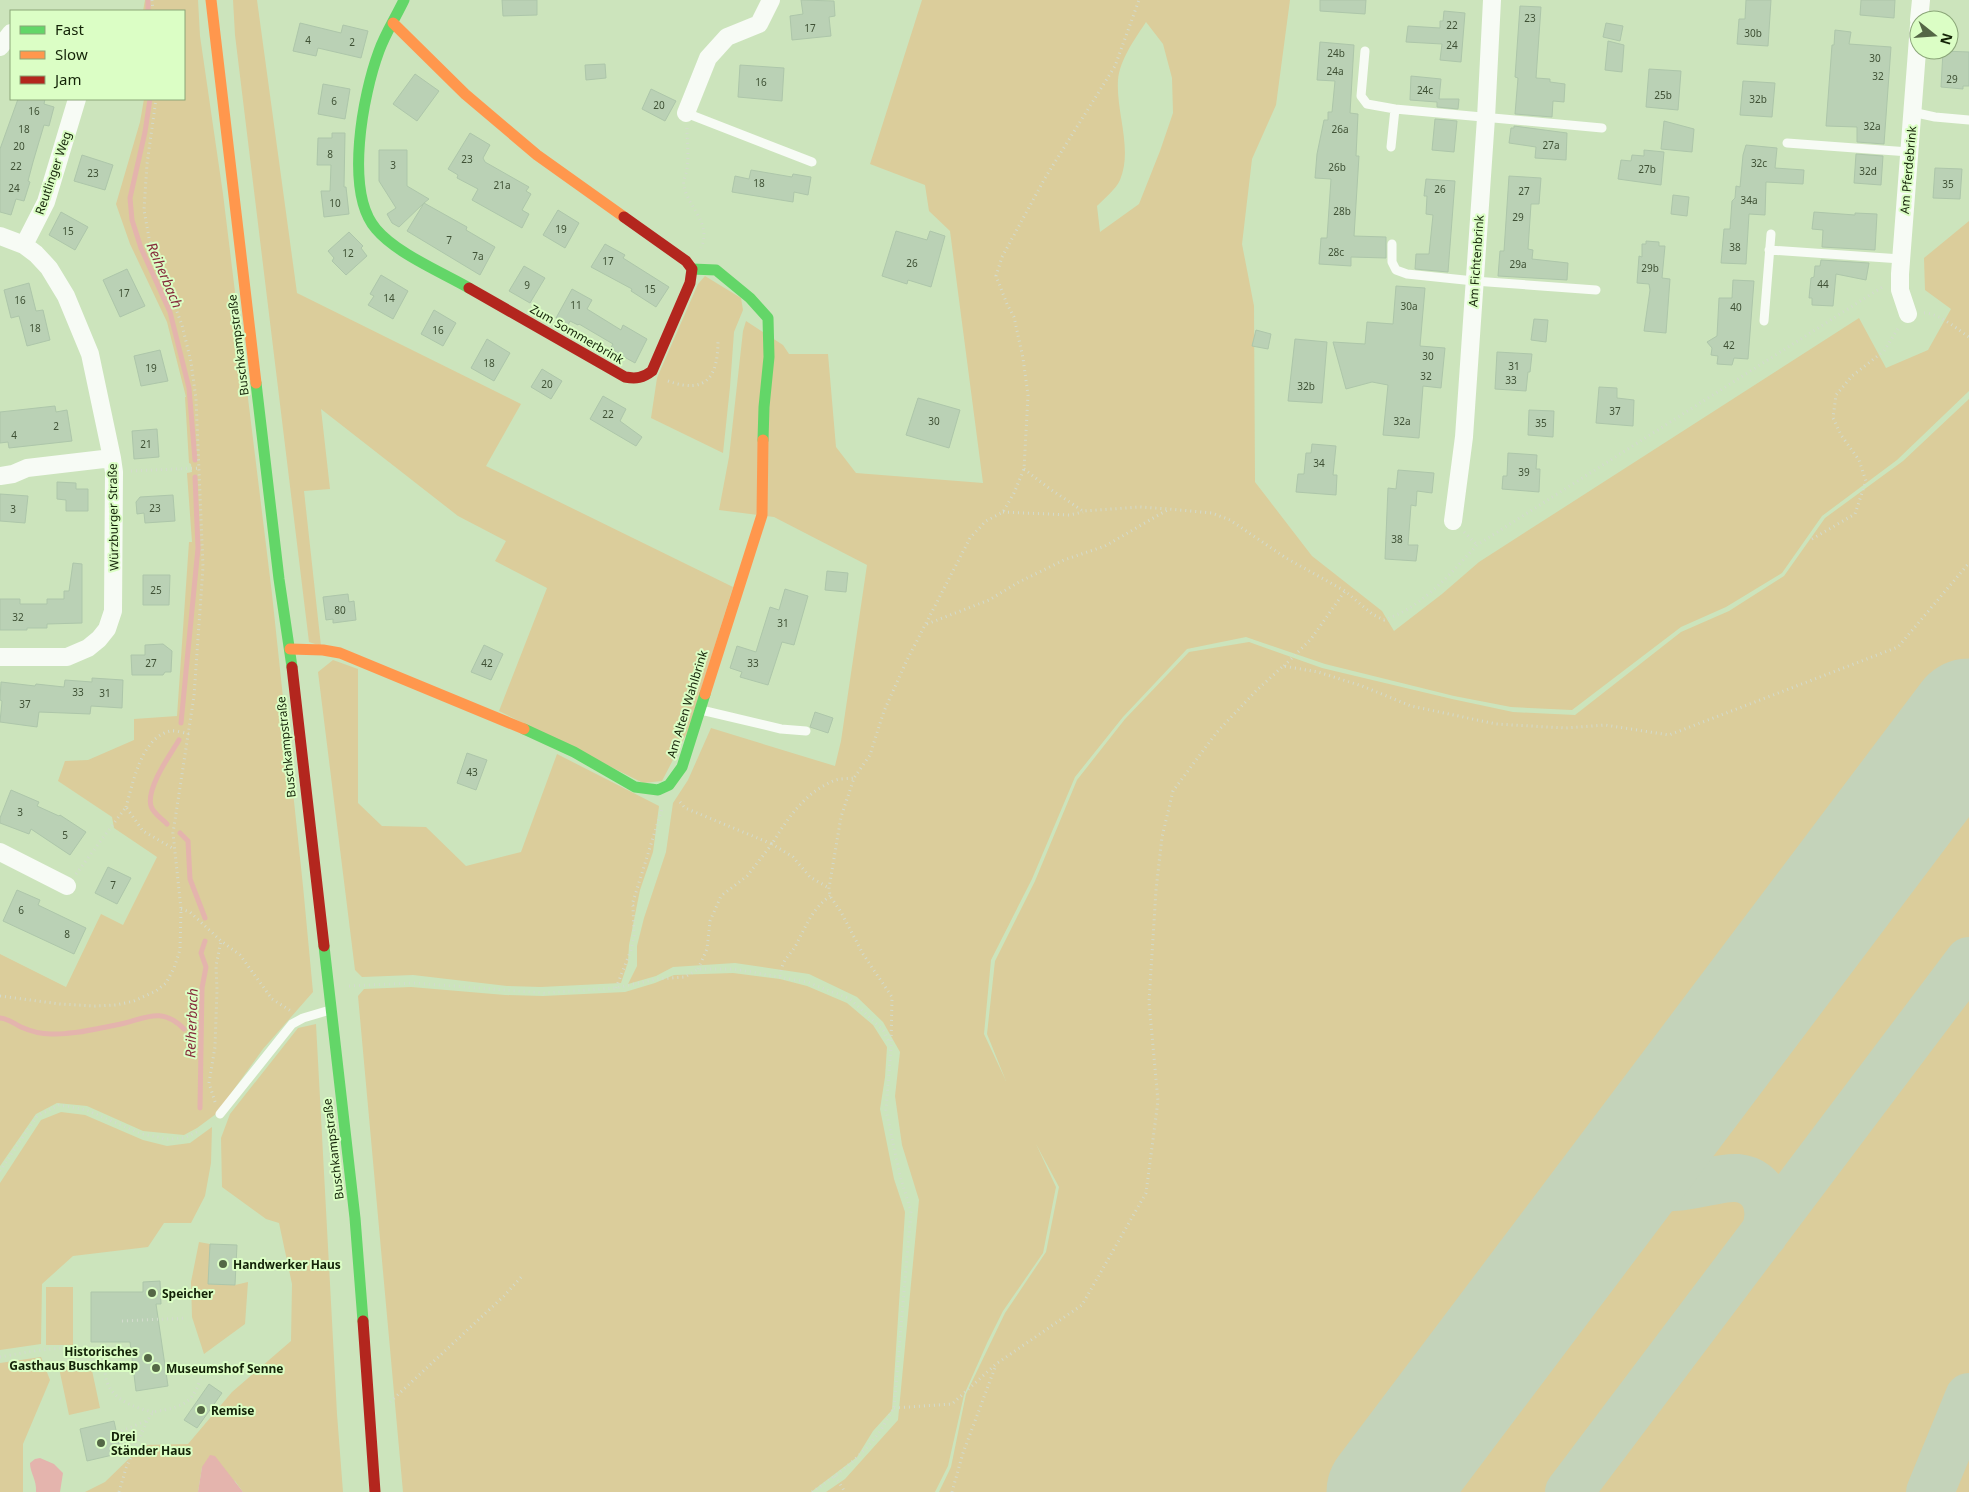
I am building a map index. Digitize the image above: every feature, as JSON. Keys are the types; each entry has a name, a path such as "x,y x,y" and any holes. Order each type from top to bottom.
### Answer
{"street":[{"name":"Buschkampstraße","path":"211,0 278,569 290,649 355,1218 370,1402 375,1492"},
{"name":"Zum Sommerbrink","path":"404,0 380,50 370,81 362,121 360,177 363,201 369,220 380,234 396,247 625,377 636,380 650,373"},
{"path":"686,113 708,58 727,37 759,24 771,0"},
{"name":"Am Fichtenbrink","path":"1454,521 1464,448 1492,0"},
{"path":"393,24 465,94 537,155 686,261 692,269 690,284 650,373"},
{"path":"0,47 10,34"},
{"name":"Am Pferdebrink","path":"1908,314 1900,290 1900,266 1916,60"},
{"name":"Reutlinger Weg","path":"24,245 46,202 77,100"},
{"name":"Würzburger Straße","path":"0,236 24,245 36,254 53,275 66,296 90,354 113,465 113,610 107,629 88,648 67,657 0,657"},
{"name":"Am Alten Wahlbrink","path":"669,788 682,767 762,515 768,318 750,298 716,270 692,269"},
{"path":"0,476 13,474 27,468 113,465"},
{"path":"290,649 323,650 340,654 518,726 574,752 635,787 652,790 669,788"},
{"path":"0,852 67,886"}],"lane":[{"path":"1365,51 1361,96 1367,104 1395,109 1602,128"},
{"path":"1391,147 1395,109"},
{"path":"1912,112 1935,118 1969,120"},
{"path":"686,113 812,162"},
{"path":"1787,143 1909,152"},
{"path":"1764,321 1770,234"},
{"path":"1392,244 1392,262 1396,270 1407,274 1596,290"},
{"path":"1769,250 1900,266"},
{"path":"700,710 781,729 806,730"},
{"path":"220,1114 292,1024 303,1018 330,1010"}],"path":[{"path":"1003,512 1014,493 1024,469 1028,395 1023,358 1014,317 996,276 1002,257 1045,178 1115,66 1139,0"},
{"path":"0,996 60,1004 95,1006 116,1004 145,997 156,992 166,983 174,968 180,950 182,909 174,849 174,819 190,734 204,567 196,400 191,362 182,325 149,238 144,210 156,100"},
{"path":"686,113 687,168 683,184 687,196 701,220 705,240 692,269"},
{"path":"812,1492 835,1476 858,1456 878,1434 894,1408 911,1212 900,1176 886,1110 891,1046 892,997 863,954 841,912 830,896 829,888 842,817 854,778 870,755 884,711 907,660 970,538 986,520 1003,512 1069,515 1083,511 1140,508 1212,513 1230,520 1286,558 1345,591 1372,614 1384,620 1398,616 1437,588 1477,545 1900,266"},
{"path":"1812,539 1855,514 1866,481 1859,460 1841,435 1833,418 1836,395 1852,376 1884,350 1908,314 1930,313 1954,326 1969,337"},
{"path":"650,373 676,384 691,386 703,382 710,378 715,370 718,358 718,340"},
{"path":"113,465 200,468"},
{"path":"1024,469 1050,490 1083,511"},
{"path":"926,625 989,600 1019,582 1064,560 1105,546 1169,509"},
{"path":"1283,666 1318,672 1362,686 1411,706 1496,724 1565,728 1605,725 1669,735 1898,647 1969,563"},
{"path":"894,1408 952,1404 996,1364 1082,1304 1146,1194 1158,1101 1149,1002 1156,890 1162,837 1173,791 1217,732 1256,691 1311,639 1345,591"},
{"path":"67,886 126,807 139,764 154,739 171,730 190,734"},
{"path":"346,987 413,984 544,993 616,988 656,979 684,978 698,969 708,949 710,921 721,896 747,876 772,844 784,823 807,798 832,781 854,778"},
{"path":"669,788 685,808 772,844 793,857 810,878 829,888"},
{"path":"616,988 633,943 632,905 669,788"},
{"path":"126,807 143,831 174,849"},
{"path":"780,976 782,963 795,947 808,920 820,903 830,896"},
{"path":"182,909 190,912 221,941 240,955 272,999 303,1018"},
{"path":"220,1114 209,1083 215,1047 216,966 221,941"},
{"path":"698,969 734,969 807,982 850,1000 884,1031 891,1046"},
{"path":"0,1171 38,1116 59,1105 86,1110 142,1134 167,1139 184,1138 199,1131"},
{"path":"370,1402 389,1402 504,1296 523,1275"},
{"path":"122,1321 186,1318"},
{"path":"0,1357 47,1349 95,1349 104,1354 107,1382 113,1393 121,1400 138,1408 153,1412 181,1407 189,1400 199,1383 204,1369"},
{"path":"952,1492 963,1453 996,1364"},
{"path":"119,1492 126,1468 153,1412"},
{"path":"117,1433 148,1420"},
{"path":"835,1476 845,1492"}],"shaded area":[{"path":"145,0 198,0 200,36 223,194 272,594 313,992 263,1049 216,1114 197,1128 184,1135 143,1131 87,1106 57,1103 36,1114 0,1166 0,954 66,987 101,914 123,925 157,857 114,828 112,817 58,781 65,761 88,760 134,740 134,719 177,716 189,542 192,542 187,473 192,472 191,464 189,463 186,397 167,322 130,244 116,204 140,122 144,100 185,100 185,10 143,10"},
{"path":"233,0 257,0 297,293 521,404 486,466 733,587 688,731 662,781 643,783 499,711 547,588 495,561 506,541 458,516 321,409 330,489 304,491 321,646 309,642 235,35"},
{"path":"922,0 1290,0 1276,105 1252,159 1242,244 1254,306 1255,482 1312,556 1382,611 1394,631 1442,594 1479,562 1859,318 1886,368 1928,350 1951,309 1925,290 1924,258 1969,221 1969,391 1897,460 1822,516 1782,573 1726,607 1681,627 1572,710 1511,707 1454,696 1325,664 1246,637 1187,649 1123,717 1075,777 1032,879 991,960 984,1034 1006,1081 987,1034 995,961 1035,881 1077,780 1125,719 1189,652 1249,642 1322,668 1452,699 1513,712 1575,715 1681,632 1729,611 1784,576 1825,518 1903,461 1969,399 1969,1492 939,1492 951,1467 966,1394 1005,1313 1046,1252 1059,1187 1036,1144 1056,1187 1043,1253 1003,1311 987,1343 964,1395 948,1466 935,1492 826,1492 845,1479 898,1420 919,1200 902,1145 895,1096 900,1052 883,1022 857,997 809,974 735,963 673,967 656,976 628,984 637,966 637,946 644,918 666,852 673,803 688,780 711,728 835,766 841,741 867,565 774,517 719,510 729,457 743,331 746,321 783,345 789,354 828,354 836,447 856,473 983,483 950,231 929,211 925,185 870,164","holes":["1146,22 1163,44 1172,78 1173,113 1139,204 1100,232 1097,206 1110,194 1118,183 1124,168 1125,143 1118,92 1119,72 1129,50"]},
{"path":"705,276 741,298 743,310 734,332 723,453 651,418 657,378 698,284"},
{"path":"333,660 358,669 358,803 382,826 426,827 466,866 521,852 557,754 659,806 653,852 640,890 629,945 628,962 621,983 541,987 507,986 413,975 362,977 355,970 318,672"},
{"path":"733,973 780,979 807,986 847,1003 873,1025 887,1047 880,1109 894,1179 905,1212 892,1410 873,1431 857,1457 811,1492 403,1492 358,996 364,989 411,987 505,995 543,996 625,992 674,975"},
{"path":"316,1024 343,1492 243,1492 235,1481 202,1467 198,1492 85,1492 105,1482 143,1445 188,1444 232,1392 291,1341 292,1284 279,1223 266,1219 222,1187 221,1138 230,1114 298,1028"},
{"path":"61,1112 85,1115 143,1140 167,1146 190,1143 212,1127 211,1163 205,1196 191,1223 164,1223 148,1247 73,1256 42,1284 41,1344 0,1350 0,1183 41,1120"},
{"path":"199,1242 210,1244 209,1284 235,1285 248,1282 245,1324 204,1354 192,1317 191,1282"},
{"path":"46,1287 73,1287 73,1345 46,1345"},
{"path":"41,1357 50,1380 23,1444 23,1492 0,1492 0,1363"},
{"path":"90,1361 100,1408 69,1415 59,1368"},
{"path":"210,1455 215,1456 243,1492 198,1492 202,1467"},
{"path":"40,1458 54,1464 63,1473 60,1492 36,1492 30,1463"}],"building":[{"path":"502,0 537,0 537,15 503,16"},
{"path":"801,0 834,1 835,16 829,17 831,36 792,40 790,16 803,14"},
{"path":"1320,0 1366,0 1365,14 1320,11"},
{"path":"1746,0 1771,0 1768,46 1737,44 1739,19 1745,19"},
{"path":"1861,0 1895,0 1894,18 1860,15"},
{"path":"1520,6 1541,7 1536,78 1550,79 1550,82 1565,84 1564,102 1553,101 1552,117 1515,114 1518,78 1515,77"},
{"path":"1444,11 1465,13 1461,62 1440,60 1442,44 1406,42 1408,26 1440,28 1440,21 1443,21"},
{"path":"300,23 341,33 343,25 368,31 361,58 318,48 316,56 293,51"},
{"path":"1606,23 1623,26 1620,41 1603,37"},
{"path":"1835,30 1851,32 1849,44 1891,47 1884,144 1857,142 1857,127 1826,126 1832,45 1834,45"},
{"path":"1608,41 1624,45 1622,72 1605,70"},
{"path":"1320,42 1354,45 1350,113 1358,114 1356,156 1359,156 1354,236 1386,237 1386,258 1351,257 1351,266 1319,264 1321,238 1327,238 1331,179 1315,178 1317,154 1324,120 1328,120 1328,112 1332,112 1335,81 1317,80"},
{"path":"1959,52 1969,52 1969,86 1963,86 1963,89 1941,87 1942,60 1959,60"},
{"path":"605,64 606,78 586,80 585,65"},
{"path":"740,65 784,68 782,101 738,97"},
{"path":"1649,69 1681,71 1678,110 1646,107"},
{"path":"415,74 439,91 417,121 393,104"},
{"path":"1411,76 1441,79 1439,99 1459,99 1458,109 1437,107 1437,102 1410,100"},
{"path":"1743,81 1775,83 1772,117 1740,115"},
{"path":"323,84 350,89 345,119 318,114"},
{"path":"651,89 676,101 665,121 642,109"},
{"path":"18,100 45,100 44,104 54,107 49,126 44,125 24,201 16,199 11,215 0,212 0,149"},
{"path":"1435,119 1457,121 1454,152 1432,150"},
{"path":"1664,121 1694,129 1692,152 1661,149"},
{"path":"1514,126 1567,133 1566,160 1535,158 1536,147 1509,143 1511,128 1514,128"},
{"path":"332,133 345,133 344,187 346,187 349,214 324,217 321,191 330,191 331,165 317,165 318,138 332,138"},
{"path":"470,133 490,145 483,158 485,162 529,187 526,191 531,194 522,210 529,214 522,228 472,200 478,189 457,178 458,175 448,169"},
{"path":"1746,145 1777,148 1775,168 1804,170 1803,184 1766,182 1765,215 1749,214 1746,264 1721,263 1724,229 1730,229 1732,201 1735,198 1736,186 1740,187 1743,155"},
{"path":"379,150 407,150 407,186 429,199 399,227 392,223 387,214 396,208 379,181"},
{"path":"1644,150 1664,152 1661,185 1618,179 1621,160 1631,161 1632,155 1644,156"},
{"path":"1856,154 1883,156 1881,185 1854,183"},
{"path":"82,155 113,165 105,190 74,181"},
{"path":"1935,168 1962,169 1960,199 1933,198"},
{"path":"751,170 792,177 793,174 811,177 808,195 794,192 793,202 732,192 735,176 749,179"},
{"path":"1509,176 1541,178 1539,204 1531,204 1528,249 1533,250 1532,259 1568,263 1567,280 1498,276 1500,251 1504,251"},
{"path":"1426,179 1455,181 1448,272 1415,269 1416,254 1429,254 1433,215 1426,214 1427,196 1424,196"},
{"path":"1673,195 1689,197 1687,216 1671,214"},
{"path":"424,203 467,227 466,230 495,247 480,275 407,231"},
{"path":"558,210 579,223 565,248 543,235"},
{"path":"61,212 88,227 75,250 49,235"},
{"path":"1814,212 1855,215 1855,213 1877,214 1875,250 1822,247 1823,230 1812,229"},
{"path":"896,231 927,240 930,231 945,236 931,287 908,280 907,284 882,276"},
{"path":"349,232 363,246 361,248 367,256 346,275 332,261 334,258 328,251"},
{"path":"1646,241 1659,242 1659,246 1665,246 1662,278 1670,279 1666,333 1644,331 1650,290 1649,284 1637,283 1639,256 1642,257 1642,244 1646,244"},
{"path":"605,244 625,255 623,258 669,287 656,307 631,291 632,289 591,267"},
{"path":"1821,260 1869,263 1866,280 1836,274 1833,306 1812,305 1812,298 1809,298 1811,278 1814,277 1815,266 1820,266"},
{"path":"524,266 545,278 530,303 509,291"},
{"path":"127,269 145,306 120,317 103,280"},
{"path":"381,275 408,291 393,319 368,305 374,296 370,294"},
{"path":"1733,280 1754,281 1748,359 1734,358 1732,365 1717,364 1718,356 1711,355 1712,348 1707,342 1717,336 1719,298 1732,298"},
{"path":"29,283 36,311 43,310 50,340 27,346 19,316 11,318 4,290"},
{"path":"1396,286 1425,288 1420,346 1445,348 1441,388 1423,386 1419,438 1383,435 1388,385 1372,382 1346,389 1333,342 1365,344 1367,322 1393,324"},
{"path":"572,289 592,300 587,309 621,330 623,325 647,339 635,363 610,349 613,344 579,324 570,321 568,325 556,318"},
{"path":"434,310 456,323 443,346 421,334"},
{"path":"1534,319 1548,320 1546,342 1531,340"},
{"path":"1256,330 1271,334 1268,349 1252,346"},
{"path":"487,339 510,353 494,381 471,368"},
{"path":"1295,339 1327,342 1322,403 1288,401"},
{"path":"160,350 168,381 141,386 134,356"},
{"path":"1497,352 1532,354 1526,391 1495,389"},
{"path":"542,369 562,381 551,399 531,387"},
{"path":"1599,387 1617,388 1617,398 1634,400 1633,426 1596,423"},
{"path":"603,396 626,409 620,421 642,437 636,446 590,419"},
{"path":"918,398 960,410 949,448 906,435"},
{"path":"55,406 56,412 67,410 72,441 9,448 8,442 0,443 0,412"},
{"path":"1529,410 1554,411 1553,437 1528,435"},
{"path":"157,429 159,457 134,459 132,431"},
{"path":"1312,444 1336,446 1333,475 1337,475 1336,495 1296,492 1298,474 1304,474 1306,453 1311,453"},
{"path":"1508,453 1537,455 1536,469 1540,469 1539,492 1502,489 1503,476 1507,476"},
{"path":"1398,470 1434,473 1432,493 1417,491 1416,506 1411,505 1408,545 1418,545 1416,561 1385,559 1388,488 1396,489"},
{"path":"57,482 76,483 76,489 88,489 88,511 66,511 66,500 57,499"},
{"path":"0,494 28,496 25,523 0,521"},
{"path":"173,495 175,521 145,523 144,513 137,514 136,502 140,497"},
{"path":"73,563 82,564 82,623 47,624 47,628 27,628 27,630 0,630 0,599 20,599 20,604 47,604 47,599 64,599 64,591 69,591"},
{"path":"827,571 848,573 846,592 825,590"},
{"path":"143,575 170,575 169,605 143,605"},
{"path":"785,589 808,596 794,645 782,642 768,685 740,677 742,672 730,668 737,646 756,652 770,607 779,610"},
{"path":"348,594 349,602 354,601 356,620 333,623 333,619 326,620 323,597"},
{"path":"163,644 172,651 171,672 165,672 163,675 132,675 131,655 145,655 145,645"},
{"path":"484,645 503,654 491,680 471,672"},
{"path":"92,678 123,680 122,708 91,706 90,714 39,712 37,727 0,722 1,682 64,687 65,680 92,682"},
{"path":"815,712 833,718 828,733 810,727"},
{"path":"467,753 487,760 476,790 457,783"},
{"path":"11,790 39,802 37,806 60,815 86,832 70,855 31,829 29,834 0,823 0,818"},
{"path":"108,867 131,878 117,904 95,893"},
{"path":"17,890 40,900 38,905 86,928 74,954 3,921"},
{"name":"Handwerker Haus","path":"210,1244 237,1245 235,1285 208,1284"},
{"path":"160,1281 161,1304 156,1304 168,1386 136,1391 130,1342 91,1342 91,1292 143,1292 143,1282"},
{"name":"Remise","path":"209,1384 222,1393 197,1428 184,1420"},
{"name":"Drei Ständer Haus","path":"114,1421 121,1453 87,1461 80,1429"}],"waterway":[{"name":"Reiherbach","path":"148,0 148,10"},
{"name":"Reiherbach","path":"150,100 145,132 130,198 132,220 141,248 170,312 189,388 195,460"},
{"name":"Reiherbach","path":"181,723 198,548 195,477"},
{"name":"Reiherbach","path":"167,824 154,811 150,799 155,781 179,740"},
{"name":"Reiherbach","path":"180,833 188,841 190,879 205,918"},
{"name":"Reiherbach","path":"200,1108 202,988 206,967 201,953 205,941"},
{"path":"0,1018 28,1030 47,1034 67,1034 151,1016 167,1017 184,1029"}],"taxiway":[{"path":"1569,1492 1969,961"},
{"path":"1585,1228 1608,1207 1631,1194 1653,1189 1737,1178 1747,1180 1755,1185 1766,1198 1768,1216 1764,1234"},
{"path":"1930,1492 1969,1397"}],"runway":[{"path":"1386,1492 1969,718"}],"traffic: fast":[{"path":"404,0 381,45 367,92 359,142 361,192 366,212 376,229 385,238 420,262 469,288"},
{"path":"692,269 716,270 750,298 768,318 769,357 763,440"},
{"path":"256,383 279,579 292,667"},
{"path":"524,729 574,752 635,787 658,790 669,785 682,767 705,694"},
{"path":"324,946 355,1218 363,1321"}],"traffic: slow":[{"path":"211,0 256,383"},
{"path":"393,23 465,94 537,155 624,217"},
{"path":"705,694 762,515 763,440"},
{"path":"290,649 323,650 340,653 524,729"}],"traffic: jam":[{"path":"469,288 625,377 642,377 652,371 690,283 692,269 686,261 624,217"},
{"path":"292,667 324,946"},
{"path":"363,1321 375,1492"}],"place":[{"name":"Handwerker Haus","path":"223,1264"},
{"name":"Speicher","path":"152,1293"},
{"name":"Historisches Gasthaus Buschkamp","path":"148,1358"},
{"name":"Museumshof Senne","path":"156,1368"},
{"name":"Remise","path":"201,1410"},
{"name":"Drei Ständer Haus","path":"101,1443"}]}
